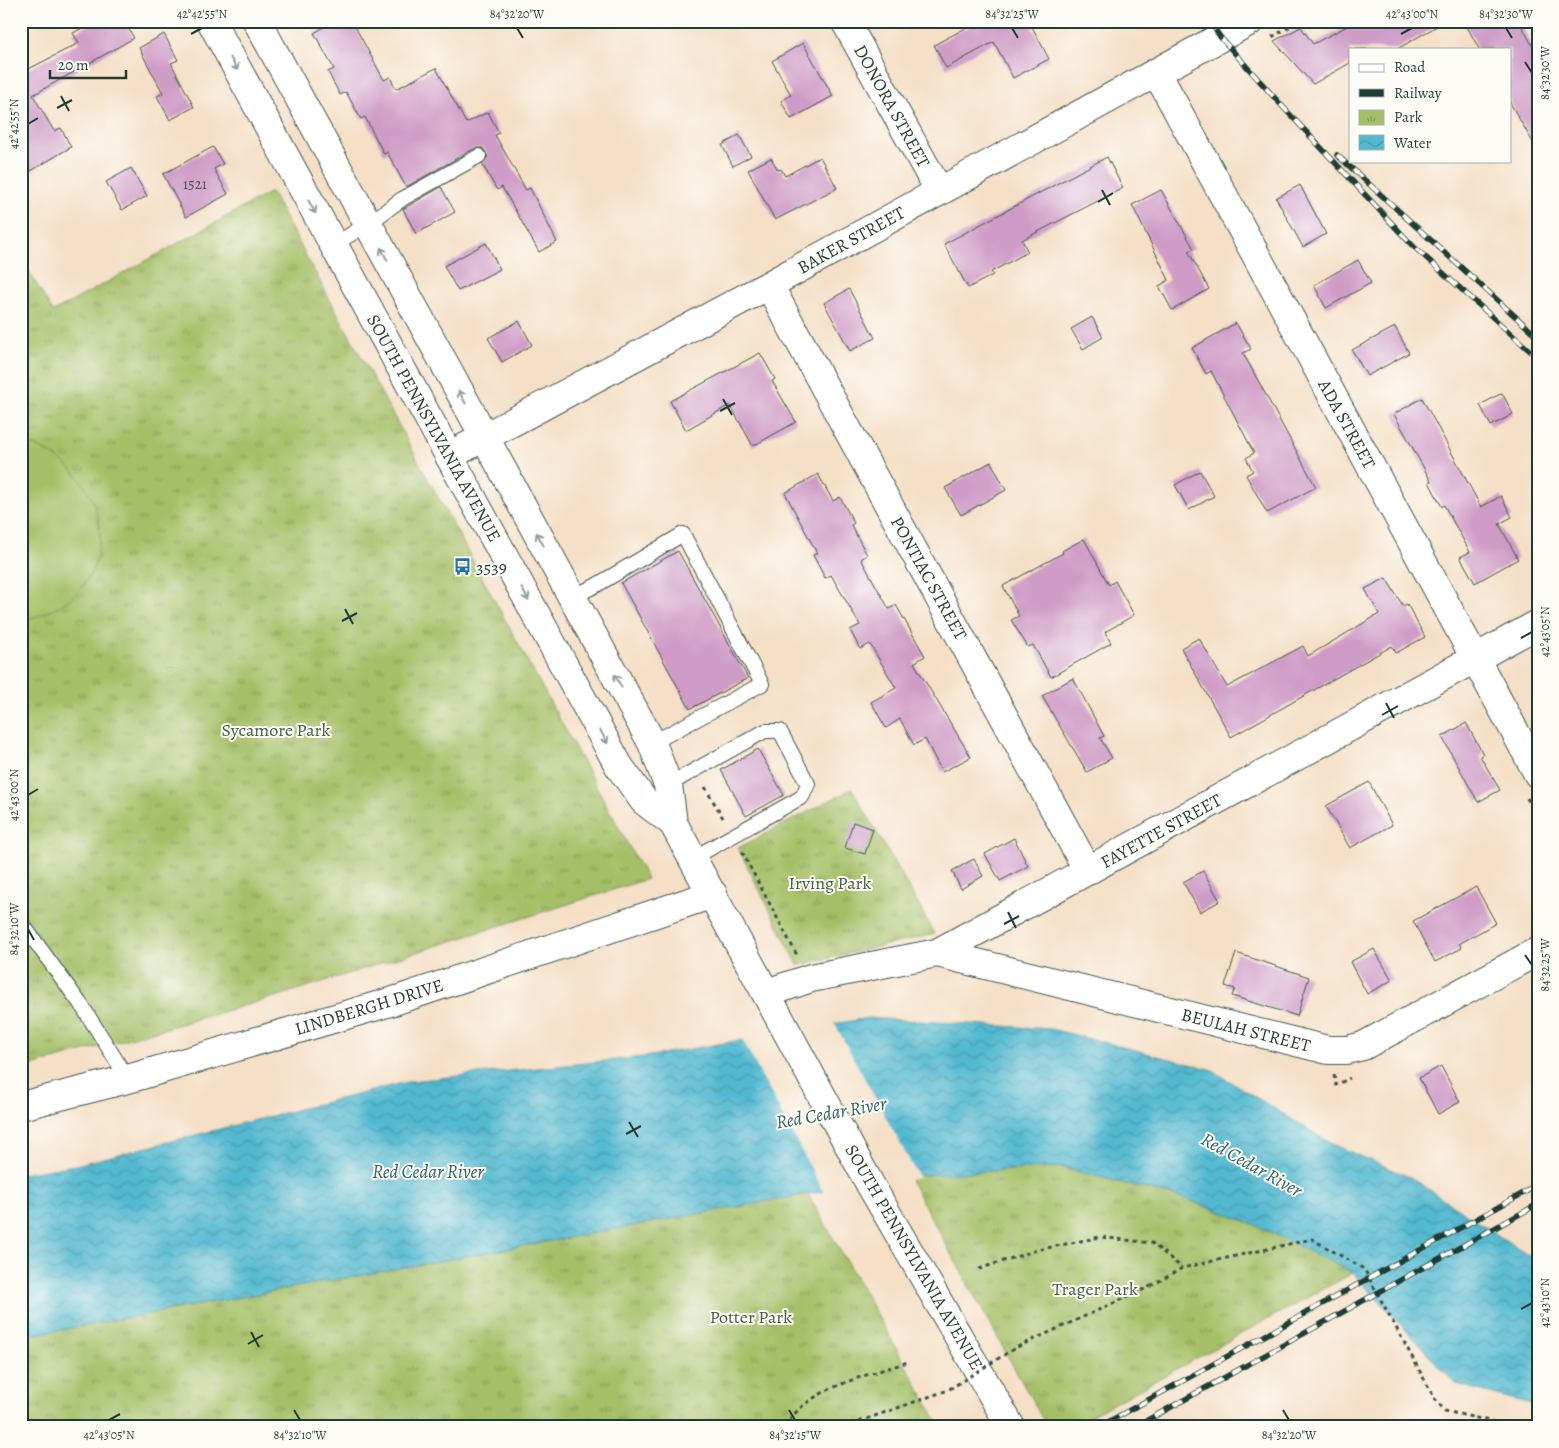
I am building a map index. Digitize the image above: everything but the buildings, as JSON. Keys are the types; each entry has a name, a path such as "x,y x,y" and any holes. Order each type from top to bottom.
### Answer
{"street":[{"name":"SOUTH PENNSYLVANIA AVENUE","path":"211,21 619,766 644,800 673,823 871,1186 1011,1427"},
{"name":"SOUTH PENNSYLVANIA AVENUE","path":"257,21 652,743 668,785 673,823"},
{"name":"DONORA STREET","path":"845,21 939,191"},
{"name":"BAKER STREET","path":"449,456 769,285 1250,21"},
{"name":"ADA STREET","path":"1157,73 1538,774"},
{"name":"PONTIAC STREET","path":"769,285 1088,871"},
{"name":"FAYETTE STREET","path":"767,993 811,978 937,952 1538,624"},
{"name":"LINDBERGH DRIVE","path":"21,1106 128,1079 397,1000 713,894"},
{"name":"BEULAH STREET","path":"937,952 1328,1050 1347,1050 1363,1046 1538,951"}],"lane":[{"path":"333,245 368,224 402,199 479,156"},
{"path":"572,597 595,586 683,534 762,684 652,743"},
{"path":"668,785 765,731 780,731 808,784 802,797 693,858"},
{"path":"21,922 82,1006 128,1079"}],"path":[{"path":"979,1269 1037,1250 1100,1237 1152,1243 1182,1268"},
{"path":"844,1427 948,1390 1014,1348 1151,1286 1182,1268 1312,1239 1364,1269 1435,1399 1445,1411 1517,1427"},
{"path":"786,1427 797,1408 816,1395 908,1362"}],"green space":[{"name":"Sycamore Park","path":"271,192 647,879 275,997 21,1069 21,258 53,312"},
{"path":"33,445 63,462 84,485 96,511 100,539 94,566 79,590 55,609 21,620 21,453"},
{"name":"Irving Park","path":"852,789 935,934 798,965 738,848"},
{"name":"Trager Park","path":"1060,1167 1186,1199 1256,1225 1353,1273 1070,1427 1047,1427 908,1176"},
{"name":"Potter Park","path":"808,1194 941,1427 21,1427 21,1337"}],"water":[{"name":"Red Cedar River","path":"868,1018 1051,1029 1210,1069 1332,1144 1412,1178 1538,1262 1538,1406 1456,1384 1353,1273 1256,1225 1186,1199 1060,1167 908,1176 21,1337 21,1174 76,1165 411,1081 644,1057"}],"pier":[{"path":"833,1021 919,1178 824,1193 741,1037"}],"railway":[{"path":"1209,21 1221,38 1283,107 1413,246 1538,358"},
{"path":"1337,155 1538,337"},
{"path":"1099,1427 1538,1185"},
{"path":"1135,1427 1538,1204"}],"place":[{"name":"3539","path":"462,567"}]}
